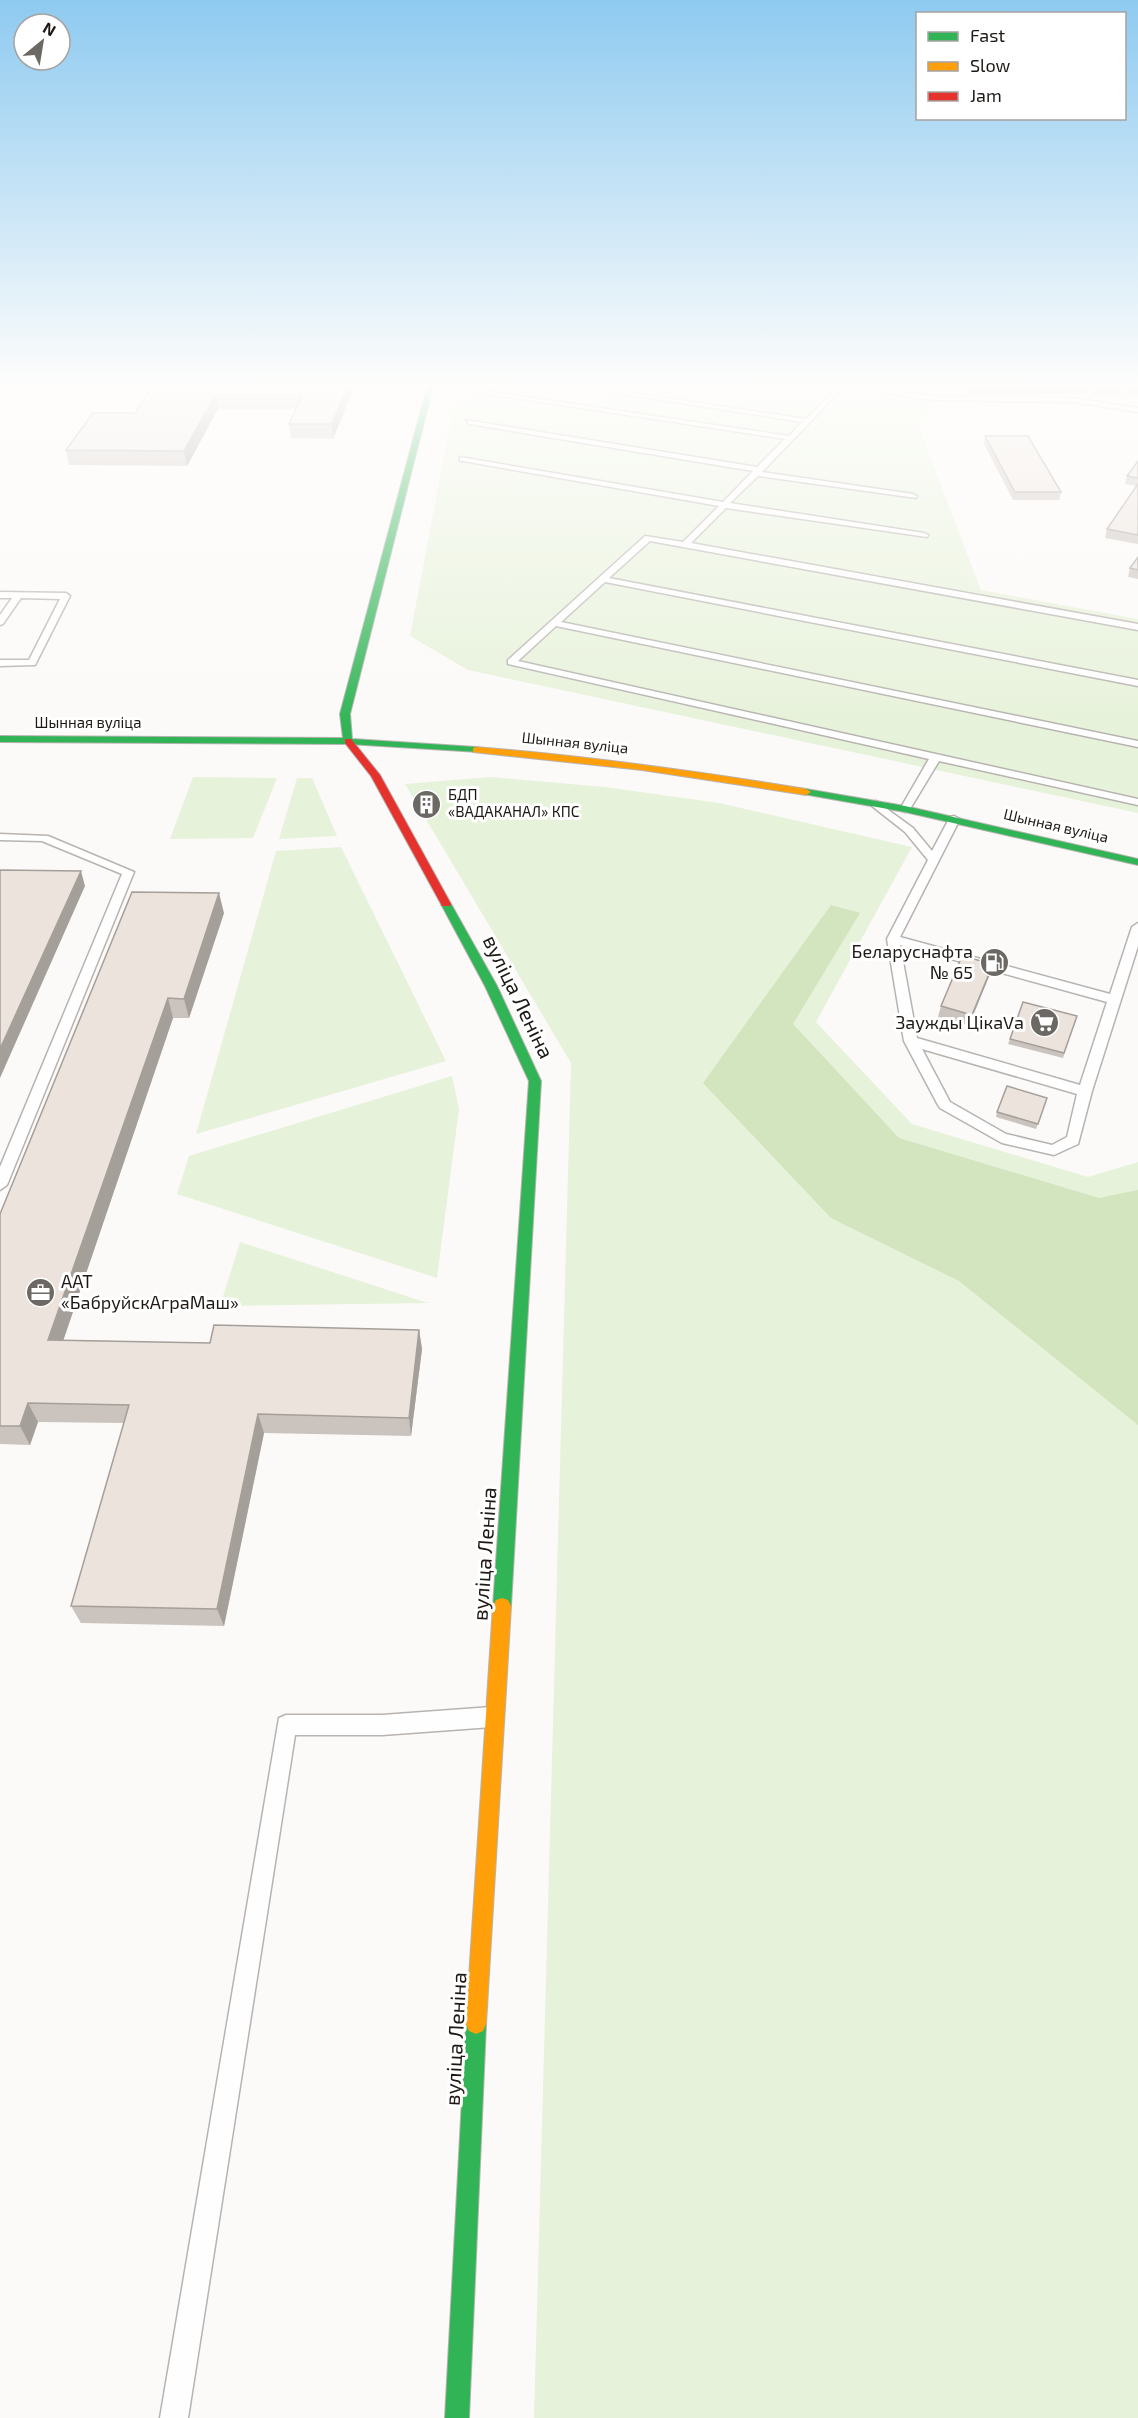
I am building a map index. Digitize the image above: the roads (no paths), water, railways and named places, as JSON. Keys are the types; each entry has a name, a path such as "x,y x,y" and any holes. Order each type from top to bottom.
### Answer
{"main road":[{"path":"348,741 345,714 401,500"},
{"name":"Шынная вуліца","path":"0,739 348,741 567,757 722,777 905,809 1138,862"},
{"name":"вуліца Леніна","path":"348,741 375,775 486,976 535,1081 495,1716 457,2418"}],"lane":[{"path":"696,500 924,535"},
{"path":"685,545 730,500"},
{"path":"1138,627 648,538 510,662 1138,802"},
{"path":"603,579 1138,683"},
{"path":"0,596 66,596 32,663 0,663"},
{"path":"0,622 18,596"},
{"path":"554,623 1138,744"},
{"path":"905,809 935,758"},
{"path":"876,804 909,830 933,859"},
{"path":"954,819 893,939 911,1041 945,1105 1002,1138 1054,1150 1073,1140 1085,1091 1138,927"},
{"path":"0,837 44,838 128,872 0,1185"},
{"path":"893,939 1115,1000"},
{"path":"911,1041 1085,1091"},
{"path":"174,2418 286,1725 382,1725 495,1716"}],"place":[{"name":"БДП «ВАДАКАНАЛ» КПС","path":"427,804"},
{"name":"Беларуснафта № 65","path":"994,962"},
{"name":"Заужды ЦікаVа","path":"1045,1023"},
{"name":"ААТ «БабруйскАграМаш»","path":"40,1292"}]}
